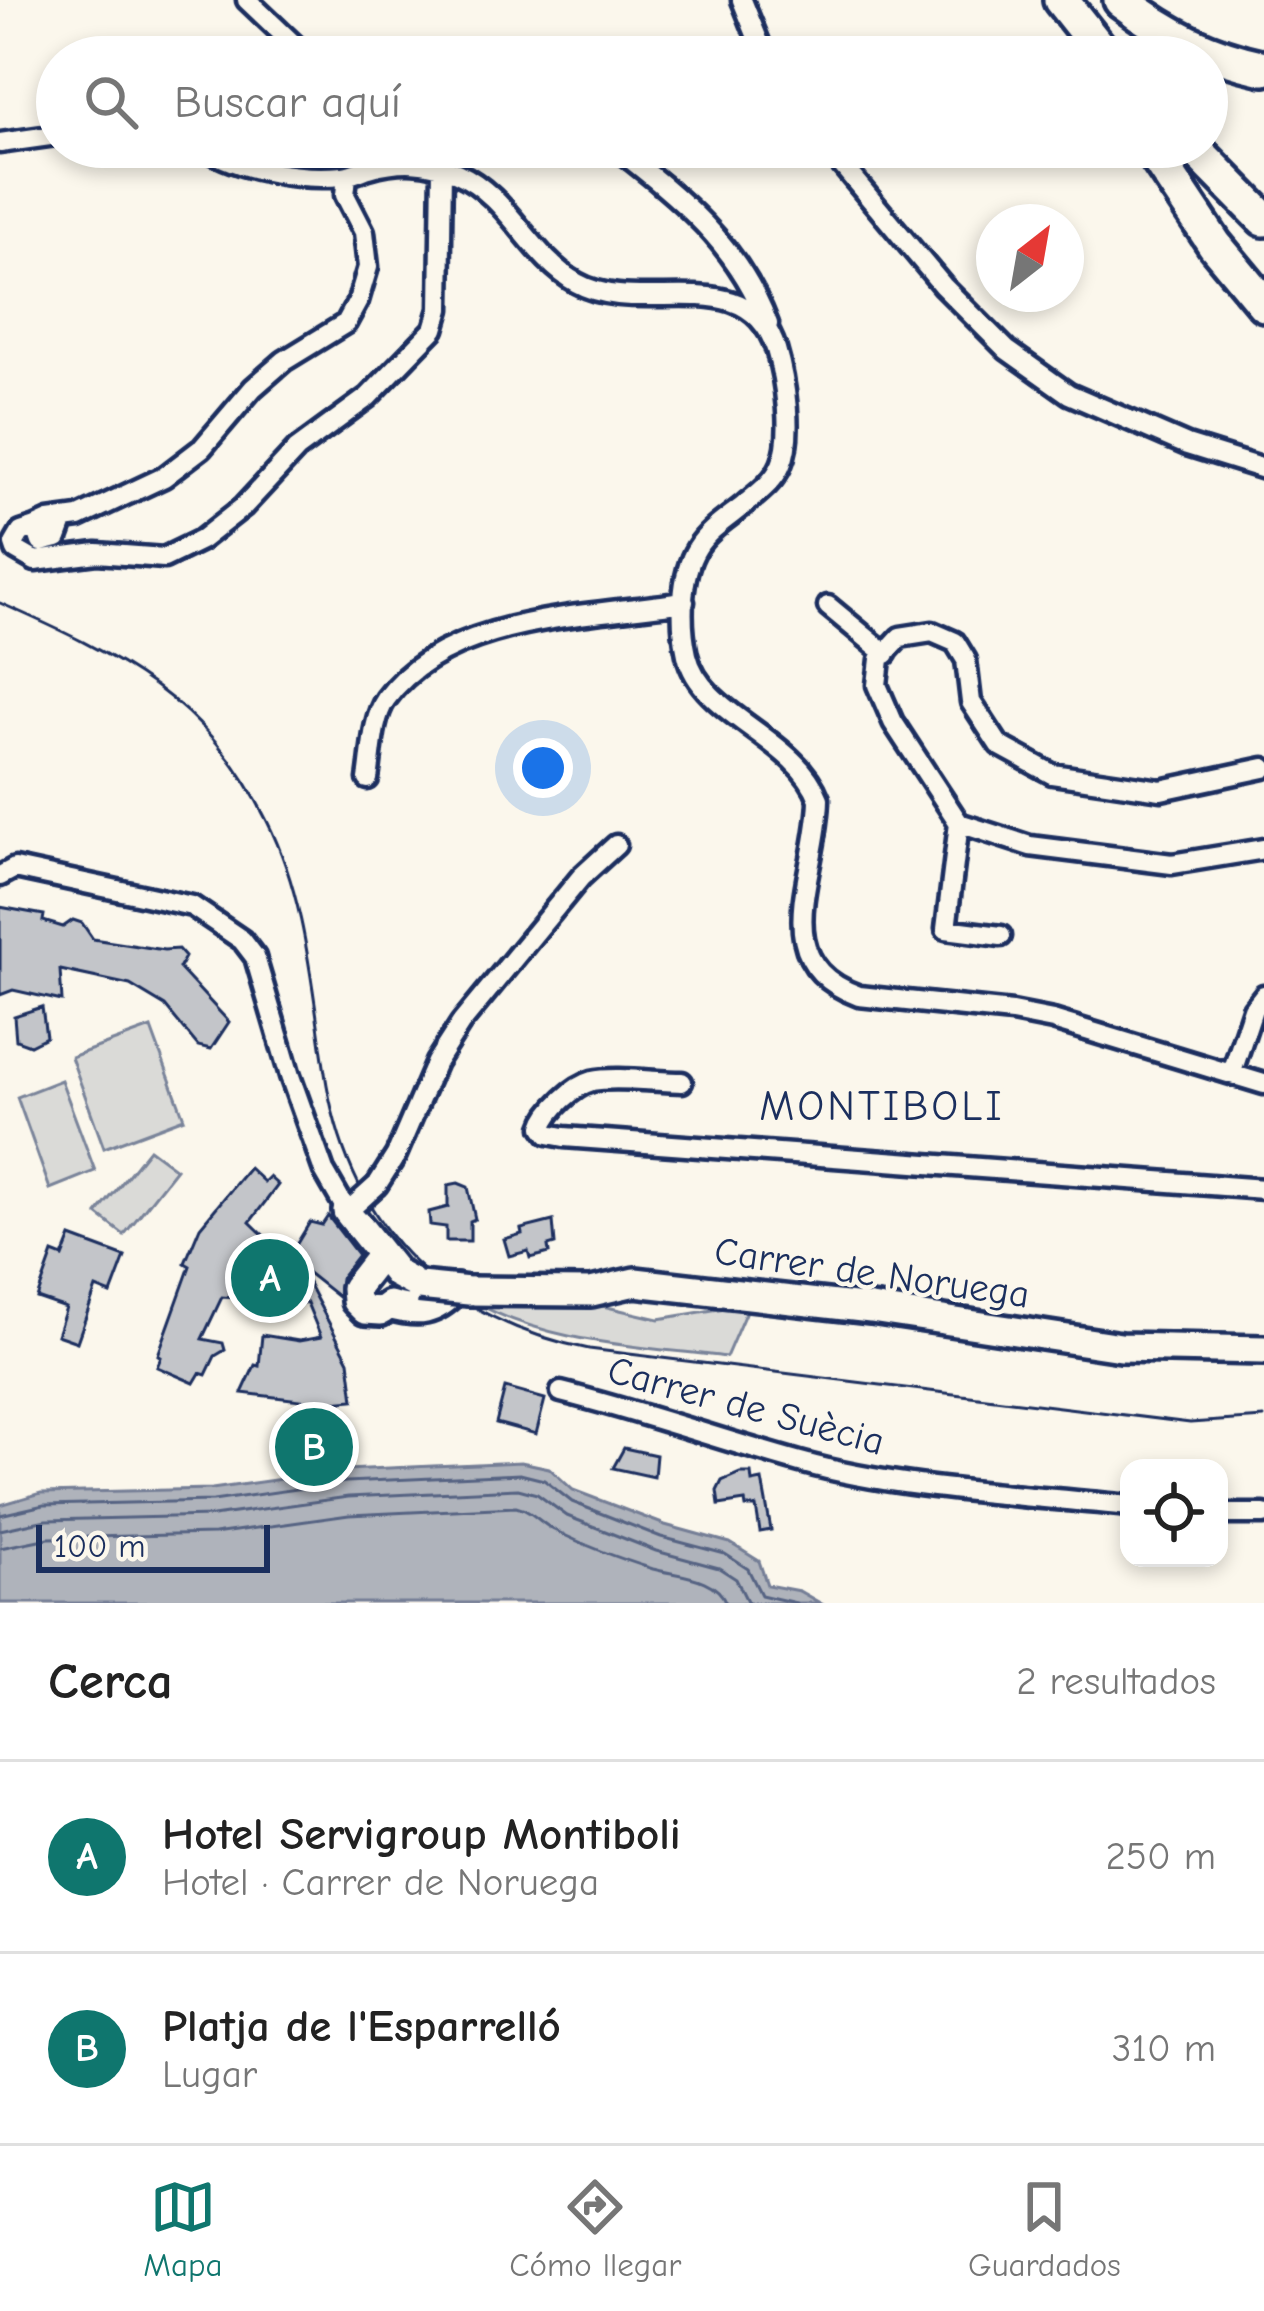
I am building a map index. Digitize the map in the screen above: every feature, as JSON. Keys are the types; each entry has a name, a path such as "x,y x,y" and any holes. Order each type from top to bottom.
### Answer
{"highway":[{"path":"1058,0 1073,36"},
{"path":"1058,0 1088,36"},
{"path":"1121,0 1172,36"},
{"path":"1228,60 1264,68"},
{"path":"1164,168 1215,245 1264,304"},
{"path":"1213,168 1264,219"}],"street":[{"path":"247,0 285,36"},
{"path":"742,0 757,36"},
{"path":"0,143 36,138"},
{"path":"266,168 298,175 347,176 373,168"},
{"path":"347,176 345,195 364,232 368,267 346,323 284,361 253,388 202,448 164,478 79,517 21,532 16,550 35,561 97,553 151,560 175,555 227,521 298,448 368,397 438,320 442,168"},
{"path":"445,168 493,197 547,259 578,284 626,298 719,297 743,306 770,329"},
{"path":"638,168 732,253 755,291 786,381 783,462 765,486 697,548 684,602 687,657 693,670 716,697 798,762 813,782 819,799 800,936 812,964 842,990 881,1000 1053,1020 1264,1084"},
{"path":"845,168 943,286 1007,350 1069,394 1187,445 1264,469"},
{"path":"368,779 384,701 454,643 508,628 684,602"},
{"path":"828,606 886,654"},
{"path":"1264,768 1161,790 1052,774 999,746 971,702 967,660 955,642 932,632 900,638 880,659 877,685 893,722 959,823 1030,846 1172,864 1264,849"},
{"path":"959,823 946,928 1001,936"},
{"path":"352,1207 376,1185 396,1155 436,1062 461,1023 581,878 616,844"},
{"path":"0,875 15,868 192,906 242,940 255,956 324,1172 352,1207 372,1265 355,1288 356,1301 365,1310 381,1311 389,1305 410,1312 430,1311 463,1290"},
{"path":"1232,1072 1253,1010 1264,995"},
{"path":"682,1082 592,1081 545,1118 543,1127 548,1134 564,1137 1264,1189"},
{"name":"Carrer de Noruega","path":"372,1265 419,1286 591,1292 635,1282 872,1309 1121,1347 1264,1350"},
{"name":"Carrer de Suècia","path":"562,1392 803,1463 933,1486 1120,1505"},
{"path":"1228,1514 1264,1514"}],"shaded area":[{"path":"151,1028 184,1118 104,1148 71,1057"},
{"path":"61,1080 95,1171 50,1189 17,1097"},
{"path":"149,1149 176,1169 124,1235 97,1214"},
{"path":"469,1299 585,1302 659,1319 749,1304 726,1357 561,1334 529,1326"}],"water":[{"path":"521,1462 549,1468 573,1490 665,1525 730,1543 759,1561 767,1585 799,1591 820,1603 0,1603 0,1505 41,1493 212,1489 345,1470"}],"building":[{"path":"0,907 44,915 43,921 63,927 73,920 82,923 93,939 178,949 185,957 179,968 229,1022 211,1049 198,1046 165,1006 130,985 60,970 62,1001 13,990 0,995"},
{"path":"42,1007 46,1037 30,1045 16,1040 14,1016"},
{"path":"249,1168 264,1182 269,1177 278,1185 250,1222 290,1261 290,1244 296,1245 310,1222 322,1225 328,1216 358,1255 340,1278 338,1297 299,1266 349,1361 354,1400 309,1404 242,1393 255,1365 259,1366 262,1335 299,1341 321,1337 307,1303 222,1297 202,1339 223,1343 225,1350 215,1356 206,1375 200,1373 194,1383 157,1367 190,1266 185,1263 200,1227"},
{"path":"448,1185 468,1187 475,1219 470,1221 470,1241 446,1241 446,1227 430,1225 429,1212 448,1207"},
{"path":"553,1221 555,1244 548,1246 549,1253 509,1256 504,1239"},
{"path":"71,1237 125,1257 111,1294 96,1288 77,1342 57,1335 66,1308 37,1298 53,1253 63,1257"},
{"path":"505,1388 545,1399 536,1434 496,1423"},
{"path":"624,1448 656,1455 654,1477 613,1468"},
{"path":"751,1473 752,1482 762,1480 771,1530 760,1532 756,1507 746,1507 745,1501 719,1505 717,1491 722,1481"}],"tram line":[{"path":"0,603 83,642 155,686 217,743 243,779 267,821 292,884 327,1085 340,1137 359,1184 414,1261 450,1291 491,1316 589,1349 1190,1423 1264,1418"}],"place":[{"name":"Hotel Servigroup Montiboli","path":"270,1278"},
{"name":"Platja de l'Esparrelló","path":"314,1447"}],"district":[{"name":"MONTIBOLI","path":"882,1106"}]}
